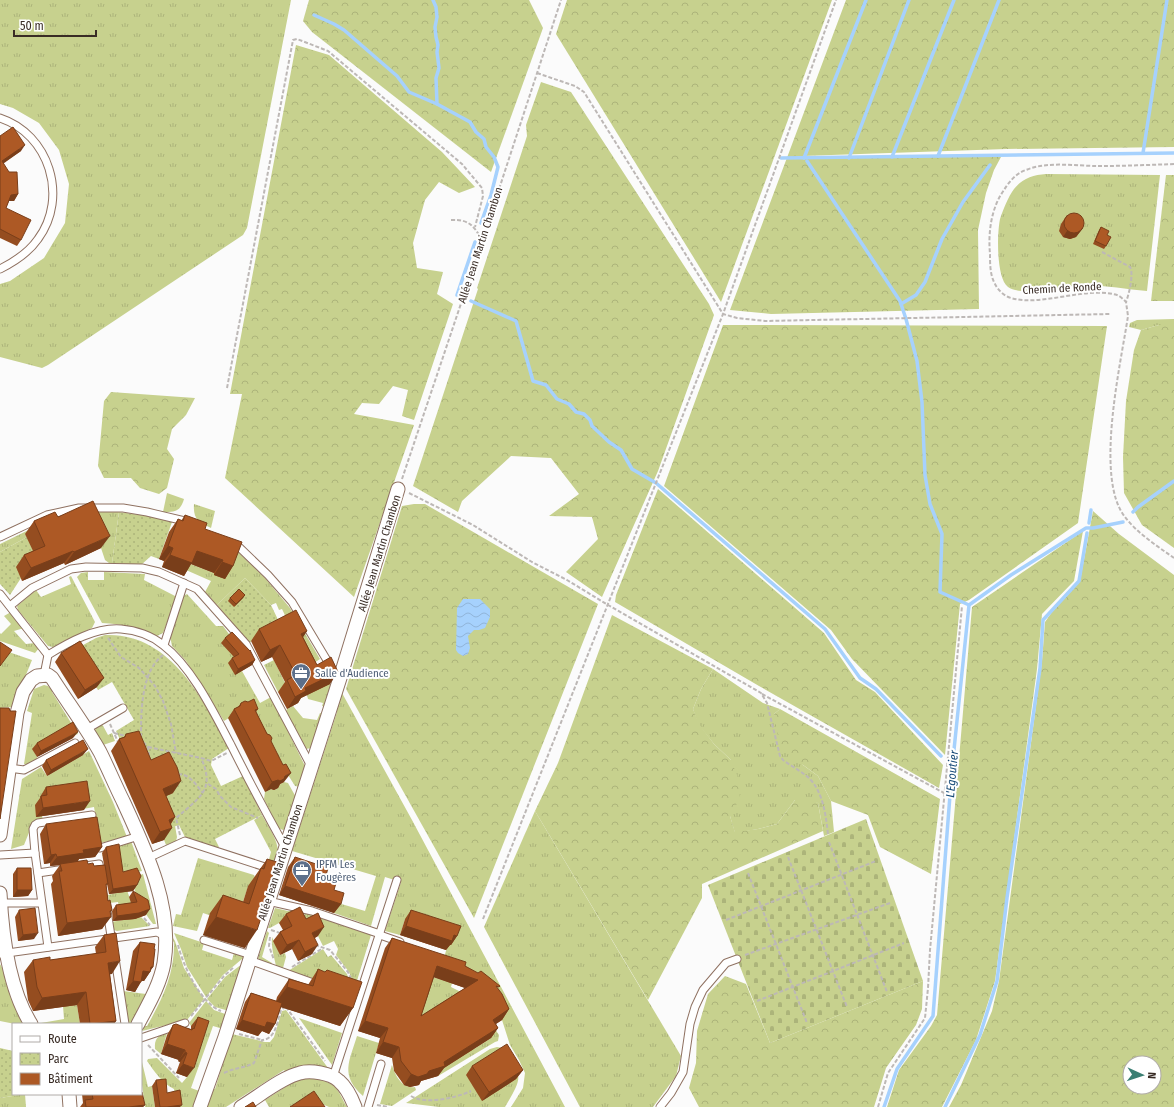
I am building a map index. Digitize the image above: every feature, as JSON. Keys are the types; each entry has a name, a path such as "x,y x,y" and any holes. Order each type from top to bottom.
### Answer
{"street":[{"name":"Allée Jean Martin Chambon","path":"200,1107 227,1030 273,885 286,853 311,766 339,681 398,489"},
{"path":"0,835 17,713 23,692 37,676 48,675 52,678 100,752 139,836 155,877 163,915 165,953 161,975 154,994 139,1023"},
{"path":"0,893 3,953 23,1011 30,1023"},
{"path":"241,1107 289,1077 299,1073 333,1075 353,1101 355,1107"},
{"path":"68,1095 70,1107"}],"lane":[{"path":"0,118 17,125 28,134 38,146 46,158 51,175 53,192 51,212 46,226 38,239 17,259 0,269"},
{"path":"0,537 47,515 79,508 123,508 147,512 193,524"},
{"path":"226,540 240,548 268,575 292,602 339,681"},
{"path":"10,606 32,588 71,569 86,567 142,568 159,572 197,589 246,644 311,766"},
{"path":"167,648 184,583"},
{"path":"0,594 48,655"},
{"path":"44,675 48,655 63,646 101,630 122,629 136,631 146,635 167,648 188,671 214,714 286,853"},
{"path":"85,730 123,708"},
{"path":"10,768 24,770 75,743"},
{"path":"48,947 34,853 33,829 35,825 38,824 92,816"},
{"path":"100,848 139,836"},
{"path":"148,858 185,841 265,867 273,885"},
{"path":"0,855 34,853"},
{"path":"38,873 99,864 102,879"},
{"path":"333,1075 355,998 380,934 397,880"},
{"path":"268,901 312,912 380,934 408,945"},
{"path":"106,902 113,946"},
{"path":"0,903 41,903"},
{"path":"3,953 157,932 165,936"},
{"path":"204,940 274,969 324,987"},
{"path":"114,954 125,1023"},
{"path":"660,1107 672,1093 683,1072 690,1024 695,1007 703,990 726,963 737,959"},
{"path":"142,1038 185,1023"},
{"path":"369,1106 381,1064"}],"path":[{"name":"Allée Jean Martin Chambon","path":"398,489 482,241 561,0"},
{"path":"483,919 723,314 836,0"},
{"path":"227,388 293,40 297,39 328,50 462,164 482,188 483,196 474,227"},
{"path":"537,73 575,86 584,92 723,314 737,318 765,321 1110,314"},
{"name":"Chemin de Ronde","path":"1126,302 1118,295 1106,293 1029,300 1010,298 1004,294 995,284 990,265 991,225 996,203 1007,185 1016,176 1025,170 1033,168 1055,166 1174,164"},
{"path":"451,220 461,220 474,227 482,241"},
{"path":"1102,252 1130,267 1132,270 1130,289 1126,302 1128,316 1111,427 1110,462 1112,485 1117,504 1124,516 1134,527 1174,558"},
{"path":"398,489 416,495 473,524 532,562 567,580 608,606 761,693 944,794"},
{"path":"878,1107 888,1073 925,1018 962,606"},
{"path":"101,630 121,657 139,668 155,686 164,701 172,724 176,753"},
{"path":"167,648 157,660 147,677 141,717 141,740 148,747 201,758 211,762 233,749"},
{"path":"761,693 767,703 780,756 783,760 808,777 815,785 825,810 828,835"},
{"path":"106,718 119,743"},
{"path":"114,733 127,736"},
{"path":"148,747 148,757"},
{"path":"181,843 176,818 201,796 208,784 205,766 201,758"},
{"path":"175,776 183,774 192,779 203,793"},
{"path":"208,784 216,789 220,796 232,807 257,817 262,821"},
{"path":"829,842 887,992"},
{"path":"788,857 847,1007"},
{"path":"726,920 876,862"},
{"path":"748,873 807,1023"},
{"path":"737,959 890,903"},
{"path":"271,930 269,946 274,959 274,969"},
{"path":"178,943 185,967 206,999 215,1008 232,1014"},
{"path":"309,943 330,950 348,972 355,998"},
{"path":"757,1000 904,943"},
{"path":"283,972 323,948"},
{"path":"185,1023 224,976 242,961 250,958"},
{"path":"227,1030 262,1040 269,1040 273,1035 281,1010 286,1007 288,1002"},
{"path":"279,1006 286,1007 333,1075"},
{"path":"142,1038 179,1078"},
{"path":"209,1082 237,1067 248,1066 254,1063 262,1040"},
{"path":"411,1096 416,1099 432,1101 471,1091"},
{"path":"369,1106 388,1107"}],"green space":[{"path":"0,0 291,0 247,228 243,235 42,368 0,357 0,284 10,281 44,258 65,223 69,184 59,150 39,123 13,108 0,104"},
{"path":"309,0 529,0 543,28 491,172 312,32 303,21"},
{"path":"567,0 832,0 721,302 556,34"},
{"path":"846,0 1174,0 1174,147 1006,149 802,156 1001,157 994,170 986,193 978,230 979,309 771,314 730,310"},
{"path":"296,45 329,55 442,152 475,187 459,193 439,182 425,200 413,243 417,268 443,272 437,294 453,304 414,420 402,416 408,390 393,386 379,404 362,403 354,414 414,425 354,597 225,478 242,394 230,394"},
{"path":"541,82 571,92 709,304 714,315 658,471 602,597 566,572 598,539 592,517 549,516 579,494 551,458 511,456 462,501 458,512 413,486 527,136 526,125"},
{"path":"1046,174 1160,175 1147,291 1111,287 1074,286 1025,291 1011,289 1008,287 1001,275 999,265 998,234 1000,219 1010,196 1017,185 1028,178"},
{"path":"1166,175 1174,175 1174,301 1151,301"},
{"path":"1174,319 1174,325 1159,325 1141,330 1129,327 1130,323 1137,320"},
{"path":"723,325 1107,326 1078,523 969,600 960,604 945,755 852,659 831,630 664,486"},
{"path":"1159,325 1174,325 1174,548 1142,525 1124,493 1123,457 1126,401 1134,350 1141,330"},
{"path":"111,392 195,398 186,415 172,429 167,449 174,459 167,488 159,494 140,488 131,478 104,478 98,466 104,401"},
{"path":"658,489 824,633 856,680 875,692 943,765 939,788 615,602 616,595"},
{"path":"167,493 184,499 179,509 171,512 163,512"},
{"path":"194,504 215,511 211,528 197,519 194,513"},
{"path":"425,504 598,604 474,918 346,689 402,506"},
{"path":"84,511 119,512 112,563 105,560 101,548 25,534 27,537 0,552 0,544 45,522"},
{"path":"1093,511 1119,534 1174,575 1174,1107 949,1107 961,1085 992,1011 999,981 1042,661 1045,622 1080,581"},
{"path":"119,512 148,516 172,522 159,559 151,556 141,565 112,563"},
{"path":"1083,531 1074,581 1042,614 1037,669 995,981 976,1040 942,1107 887,1107 899,1070 931,1026 937,1015 972,607"},
{"path":"27,537 38,561 21,578 10,595 0,584 0,552"},
{"path":"237,551 265,578 290,608 320,659 305,669 298,643 282,609 279,610 276,603 271,605 245,578 217,605 205,592 211,581 186,570 188,563 214,574"},
{"path":"88,572 88,580 104,580 104,572 145,574 144,580 177,597 163,633 157,636 130,626 102,623 77,577 81,573"},
{"path":"71,576 95,622 92,628 53,647 48,646 18,610 17,606 36,590 41,597 71,584 69,577"},
{"path":"245,578 271,605 281,626 251,641 250,643 217,605"},
{"path":"187,594 216,626 223,626 244,654 234,674 242,671 260,703 271,697 306,768 300,787 295,786 285,770 234,715 224,721 186,661 172,646 170,638 183,596"},
{"path":"11,612 24,628 14,631 26,644 35,643 39,648 35,653 0,641 0,633 1,634 11,624 4,616"},
{"path":"612,615 713,669 701,689 693,709 699,724 714,744 731,760 737,775 740,798 730,816 735,832 758,829 777,824 795,800 807,798 818,803 823,831 702,884 702,898 648,1000 535,811 558,763"},
{"path":"105,635 128,637 148,644 166,657 182,672 195,690 208,709 229,748 212,759 211,765 221,786 243,776 262,815 215,839 219,847 216,849 185,837 179,825 167,829 150,769 122,744 116,731 134,720 112,682 98,690 74,650 96,638"},
{"path":"0,649 32,660 13,707 0,708"},
{"path":"274,660 287,687 278,692 264,665"},
{"path":"713,669 763,703 780,709 774,714 803,765 818,776 831,801 834,832 824,836 818,803 795,800 777,824 735,833 730,816 731,760 714,744 698,724 693,709 701,689"},
{"path":"330,683 333,688 327,707 322,706 323,703 308,699 307,695"},
{"path":"44,685 48,686 53,691 52,692 78,734 33,749 38,759 24,764 32,713 27,711 34,689"},
{"path":"342,693 412,820 565,1107 511,1107 523,1088 525,1073 510,1045 502,1020 443,961 448,944 405,919 400,935 385,931 401,882 385,877 371,926 334,913 338,903 365,911 376,876 292,851"},
{"path":"293,706 303,718 317,720 320,713 325,714 313,748 305,749 286,711"},
{"path":"780,709 940,799 931,874 880,847 868,815 831,801 818,776 780,748 774,714"},
{"path":"102,724 108,735 112,733 115,741 103,745 94,733 96,728"},
{"path":"89,751 113,802 127,837 100,843 94,807 83,809 41,805 36,817 42,816 43,820 30,830 24,845 11,849 22,779 41,767 47,776"},
{"path":"284,782 288,783 297,799 287,828 283,830 278,828 264,799 265,792 278,788 278,785"},
{"path":"535,811 681,1056 676,1076 653,1107 580,1107 484,927"},
{"path":"262,815 277,843 277,862 268,863 271,852 254,820"},
{"path":"866,819 923,981 770,1043 708,885"},
{"path":"175,826 177,837 176,841 166,845 161,832"},
{"path":"131,841 142,871 133,873 126,887 132,905 119,907 118,902 109,903 108,895 116,893 111,851 102,856 106,850"},
{"path":"198,858 254,875 255,878 248,887 236,922 203,913 197,931 173,926 176,914 181,915"},
{"path":"143,874 156,924 153,924 136,896 134,877"},
{"path":"275,908 288,911 298,911 299,926 279,923 268,928"},
{"path":"305,913 371,935 356,984 356,990 349,972 336,955 338,949 334,941 323,946 318,936 303,919"},
{"path":"141,917 150,926 117,931 114,930 111,922"},
{"path":"267,931 269,933 262,957 272,963 271,965 261,962 258,958"},
{"path":"174,933 204,943 202,950 232,960 234,953 246,956 245,959 242,959 223,975 206,997 187,967"},
{"path":"171,935 175,941 184,968 204,999 187,1020 142,1031 142,1026 147,1026 158,1006 170,975 174,953 174,942 169,938"},
{"path":"272,937 280,955 285,953 286,957 283,968 276,966 272,948"},
{"path":"323,949 328,957 331,955 347,974 352,990 288,971"},
{"path":"0,964 16,1009 23,1023 12,1023 0,1021"},
{"path":"242,964 229,1011 215,1007 207,999 225,977"},
{"path":"430,976 452,983 451,987 465,994 422,1016 417,1015"},
{"path":"725,976 746,984 770,1043 923,981 922,1009 916,1025 886,1068 874,1107 699,1107 689,1088 696,1063 697,1031 708,994"},
{"path":"123,991 146,994 132,1023 127,1023"},
{"path":"206,1001 214,1010 228,1015 223,1029 213,1026 191,1088 202,1092 197,1107 177,1107 174,1089 162,1081 147,1061 148,1059 157,1058 182,1083 187,1077 202,1030 191,1026 189,1023"},
{"path":"77,1005 80,1023 41,1023 64,1019 63,1006"},
{"path":"286,1010 328,1068 315,1065 306,1065 298,1068 288,1075 284,1070 226,1107 205,1107 211,1088 215,1089 232,1034 270,1042 274,1037 282,1011"},
{"path":"485,1014 499,1035 498,1041 438,1076 436,1069 460,1030 474,1049 491,1038"},
{"path":"299,1018 342,1033 332,1065"},
{"path":"167,1033 161,1054 155,1049 155,1043 159,1036"},
{"path":"357,1036 379,1043 363,1096 351,1081 348,1068"},
{"path":"497,1047 503,1048 514,1065 518,1077 518,1082 505,1107 439,1107 406,1103 490,1049"},
{"path":"0,1048 12,1051 12,1095 19,1095 0,1098"},
{"path":"142,1062 148,1087 152,1086 155,1107 145,1107 142,1084"},
{"path":"392,1065 395,1073 403,1084 410,1087 415,1087 416,1090 392,1106 380,1104"},
{"path":"304,1078 320,1080 335,1087 347,1107 329,1107 308,1098 290,1107 269,1107 265,1100 298,1079"},
{"path":"25,1095 26,1107 0,1107 0,1098"}],"water":[{"path":"463,599 480,599 490,609 490,617 485,628 474,630 468,636 470,648 468,654 463,656 456,650 457,608"}],"building":[{"path":"13,127 25,145 2,161 9,172 17,172 18,194 11,195 6,208 31,220 21,240 0,229 0,136"},
{"path":"1074,213 1081,216 1084,223 1081,230 1074,233 1067,230 1064,223 1067,216"},
{"path":"1101,227 1109,231 1107,235 1111,237 1106,246 1095,241"},
{"path":"93,501 110,536 74,552 73,551 31,568 24,555 45,546 34,521 55,512 58,517"},
{"path":"185,515 207,523 205,529 242,542 233,566 222,562 223,560 197,551 192,563 170,555 173,548 168,546 178,519 183,521"},
{"path":"239,589 245,595 236,604 230,598"},
{"path":"296,610 307,631 301,634 317,665 331,657 338,672 305,688 306,691 295,697 287,680 296,675 280,645 270,650 259,629"},
{"path":"232,632 250,650 255,660 238,669 232,658 239,654 225,638"},
{"path":"80,641 104,678 85,690 61,653"},
{"path":"0,642 12,650 0,666"},
{"path":"254,699 258,709 255,710 267,734 272,738 271,741 283,765 286,764 291,773 280,781 278,780 272,782 234,709 245,701 248,702"},
{"path":"0,708 9,708 10,711 16,711 0,819"},
{"path":"73,722 78,732 41,751 37,743"},
{"path":"139,731 151,760 169,752 177,767 181,781 163,789 175,817 169,820 172,828 160,832 119,739 125,737 126,734"},
{"path":"83,740 88,749 51,770 46,760"},
{"path":"87,781 90,801 43,808 41,796 47,795 46,787"},
{"path":"97,817 102,847 83,850 84,853 57,857 56,854 51,855 46,824"},
{"path":"119,844 123,872 137,868 141,876 137,885 113,889 106,847"},
{"path":"295,857 328,868 325,879 336,883 334,890 344,893 341,904 285,886"},
{"path":"267,859 277,862 262,908 264,909 257,930 216,917 223,895 249,904 261,868 264,869"},
{"path":"87,860 88,864 93,863 94,866 105,865 108,884 106,884 108,901 110,900 112,910 110,911 111,917 67,923 59,871 62,871 60,864"},
{"path":"17,868 31,868 32,890 17,890"},
{"path":"133,891 148,900 150,909 139,913 117,916 116,905 137,902"},
{"path":"300,907 306,919 318,913 324,927 312,933 318,945 305,952 299,940 287,945 280,932 292,926 286,914"},
{"path":"35,908 38,933 23,935 19,910"},
{"path":"411,910 461,926 457,936 454,935 452,941 406,926"},
{"path":"116,933 120,961 108,963 116,1021 90,1023 86,992 42,998 37,987 33,960 50,957 50,960 106,952 104,935"},
{"path":"392,938 466,962 465,966 478,973 481,971 500,986 496,986 502,994 509,1009 493,1020 498,1028 444,1062 445,1066 429,1071 427,1074 418,1077 411,1074 401,1061 399,1047 383,1042 388,1028 365,1021","holes":["437,966 478,980 421,1016"]},
{"path":"140,942 155,944 153,967 151,967 150,972 143,971 141,982 133,981"},
{"path":"318,969 325,972 327,970 362,982 353,1008 287,987 289,979 313,986"},
{"path":"251,993 282,1003 275,1024 267,1022 265,1027 242,1020"},
{"path":"198,1017 209,1021 194,1068 183,1064 187,1053 185,1050 167,1044 173,1025 176,1024 192,1030 193,1028 194,1029"},
{"path":"507,1044 523,1070 489,1092 472,1066"},
{"path":"166,1079 167,1093 180,1090 182,1105 160,1107 156,1080"},
{"path":"314,1091 325,1107 290,1107"},
{"path":"142,1092 145,1105 129,1107 86,1107 85,1100 93,1099 92,1095 142,1095"},
{"path":"253,1102 256,1107 245,1107"}],"waterway":[{"path":"433,0 436,7 437,17 435,27 438,45 437,52 439,68 436,78 437,104"},
{"path":"804,158 866,0"},
{"path":"849,158 909,0"},
{"path":"892,157 954,0"},
{"path":"938,156 999,0"},
{"path":"1143,153 1167,0"},
{"path":"314,15 344,30 397,76 409,92 437,104 470,122 476,132 484,139 486,147 494,157 498,167 491,195 481,223"},
{"path":"781,158 1174,153"},
{"path":"807,161 900,301 917,361 922,402 925,475 930,504 942,534 940,592 969,605"},
{"path":"901,304 916,295 925,282 942,239 963,202 990,165"},
{"path":"457,295 475,242"},
{"path":"471,301 516,321 533,381 546,385 557,399 569,404 576,412 584,414 590,420 592,426 609,442 621,450 632,469 656,483 825,629 860,678 876,689 941,756"},
{"name":"L'Egoutier","path":"1133,512 1174,481"},
{"path":"1089,523 1091,510"},
{"name":"L'Egoutier","path":"884,1107 897,1069 933,1016 952,769 969,605 1011,575 1086,528 1123,522"},
{"path":"945,1107 980,1035 997,981 1007,898 1040,668 1043,620 1079,581 1087,533"}],"place":[{"name":"Salle d'Audience","path":"301,690"},
{"name":"IPFM Les Fougères","path":"302,887"}]}
